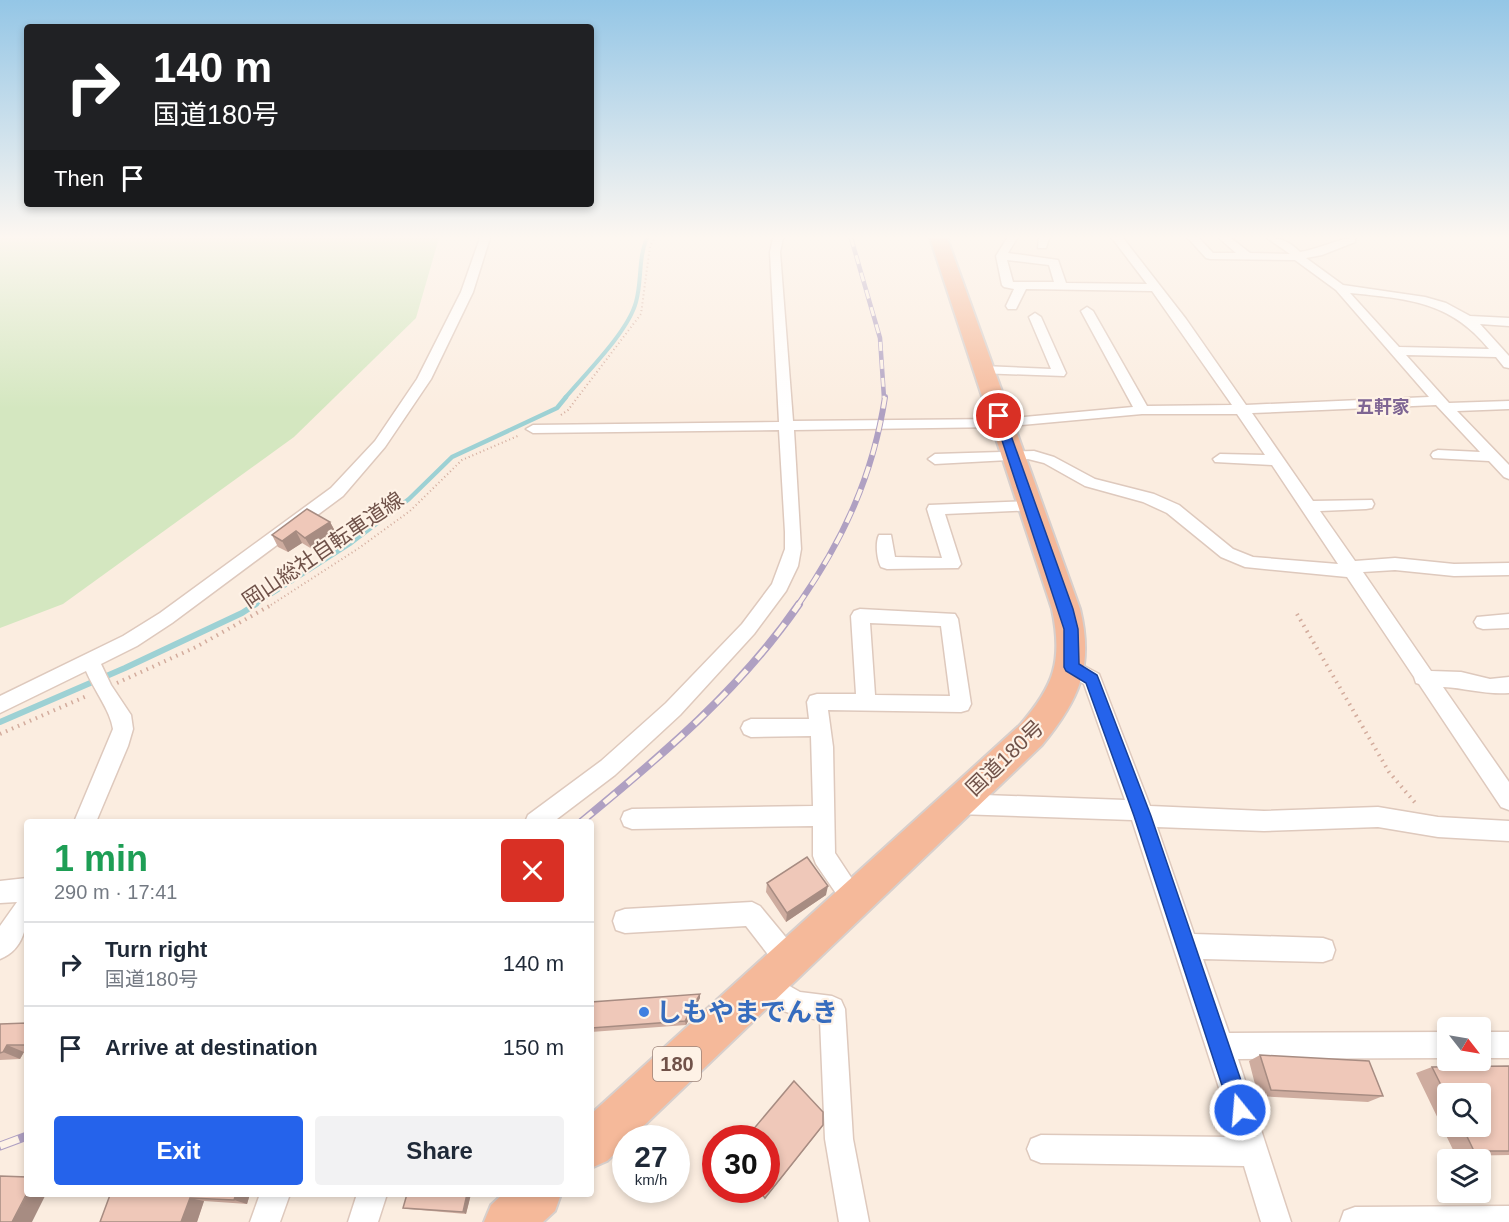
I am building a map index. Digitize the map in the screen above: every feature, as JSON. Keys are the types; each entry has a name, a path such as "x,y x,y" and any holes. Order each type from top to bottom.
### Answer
{"highway":[{"name":"国道180号","path":"594,1142 957,804 1047,717 1058,702 1071,667 1071,629 957,295"},
{"path":"508,1222 535,1197"}],"street":[{"path":"0,705 91,662 166,618 337,492 380,444 424,379 465,295"},
{"path":"540,819 608,768 673,709 748,629 780,587 793,549 778,295"},
{"path":"1012,306 1017,295"},
{"path":"1074,295 1085,308 1143,410"},
{"path":"1161,295 1182,322 1423,678 1509,800"},
{"path":"1346,295 1442,404 1509,474"},
{"path":"1382,295 1429,303 1446,308 1468,319 1509,364"},
{"path":"983,370 1059,373 1035,317"},
{"path":"1468,319 1509,322"},
{"path":"1395,351 1499,353"},
{"path":"533,429 1001,423 1143,410 1442,404 1509,405"},
{"path":"935,459 1029,454 1049,459 1090,483 1148,498 1173,509 1227,552 1251,563 1351,569 1395,564 1454,570 1509,569"},
{"path":"1438,455 1492,457"},
{"path":"1220,459 1275,460"},
{"path":"1307,506 1366,504"},
{"path":"885,539 887,563 952,564 935,509 1030,506"},
{"path":"854,900 824,856 820,727 817,702 866,703 961,704 949,619 860,616 866,703"},
{"path":"1483,622 1509,621"},
{"path":"86,819 123,729 121,715 103,689 91,662"},
{"path":"1071,667 1092,680 1141,813 1220,1046 1276,1222"},
{"path":"1423,678 1461,680 1490,687 1509,685"},
{"path":"752,728 820,727"},
{"path":"957,804 1264,821 1378,817 1438,827 1509,831"},
{"path":"632,819 824,816"},
{"path":"0,892 24,889"},
{"path":"0,947 24,912"},
{"path":"625,921 752,915 776,972 796,1004 832,1009 838,1139 854,1222"},
{"path":"1186,946 1323,950"},
{"path":"1220,1046 1437,1045"},
{"path":"1491,1045 1509,1045"},
{"path":"1041,1149 1253,1152"},
{"path":"265,1222 273,1197"},
{"path":"363,1222 371,1197"},
{"path":"1356,1222 1509,1221"}],"path":[{"name":"岡山総社自転車道線","path":"0,734 196,647 267,608 359,548 410,511 462,460 549,423 568,410 641,314 645,295"},
{"path":"1297,615 1389,772 1438,827"}],"green space":[{"path":"0,295 423,295 416,318 294,437 63,604 0,628"}],"building":[{"path":"307,509 330,522 305,538 296,531 282,541 272,535"},
{"path":"807,857 828,886 787,913 767,883"},
{"path":"700,994 685,1021 594,1028 594,1002"},
{"path":"24,1023 24,1045 7,1045 0,1053 0,1024"},
{"path":"1260,1055 1369,1061 1383,1096 1271,1090"},
{"path":"1491,1066 1509,1066 1509,1151 1473,1149 1467,1137 1491,1137 1491,1083 1440,1083 1432,1067 1437,1067 1437,1071 1491,1071"},
{"path":"794,1081 823,1112 823,1125 780,1179 780,1125 757,1125"},
{"path":"0,1176 24,1177 25,1197 12,1222 0,1222"},
{"path":"109,1197 235,1197 234,1200 190,1198 181,1222 100,1222"},
{"path":"406,1197 466,1197 463,1212 403,1208"}],"waterway":[{"path":"565,398 616,339 632,314 638,295"},
{"path":"254,605 351,543 409,499 452,457 557,408 566,397"},
{"path":"0,722 125,668 242,613 256,604"}],"railway":[{"path":"868,295 880,338 884,398"},
{"path":"798,605 829,556 854,506 873,454 885,397"},
{"path":"585,819 670,747 725,693 776,635 799,604"},
{"path":"0,1146 24,1137"}],"place":[{"name":"しもやまでんき","path":"644,1012"}],"district":[{"name":"五軒家","path":"1383,407"}],"route":[{"path":"999,416 1066,609 1073,648 1071,667 1092,680 1143,816 1240,1110"}]}
